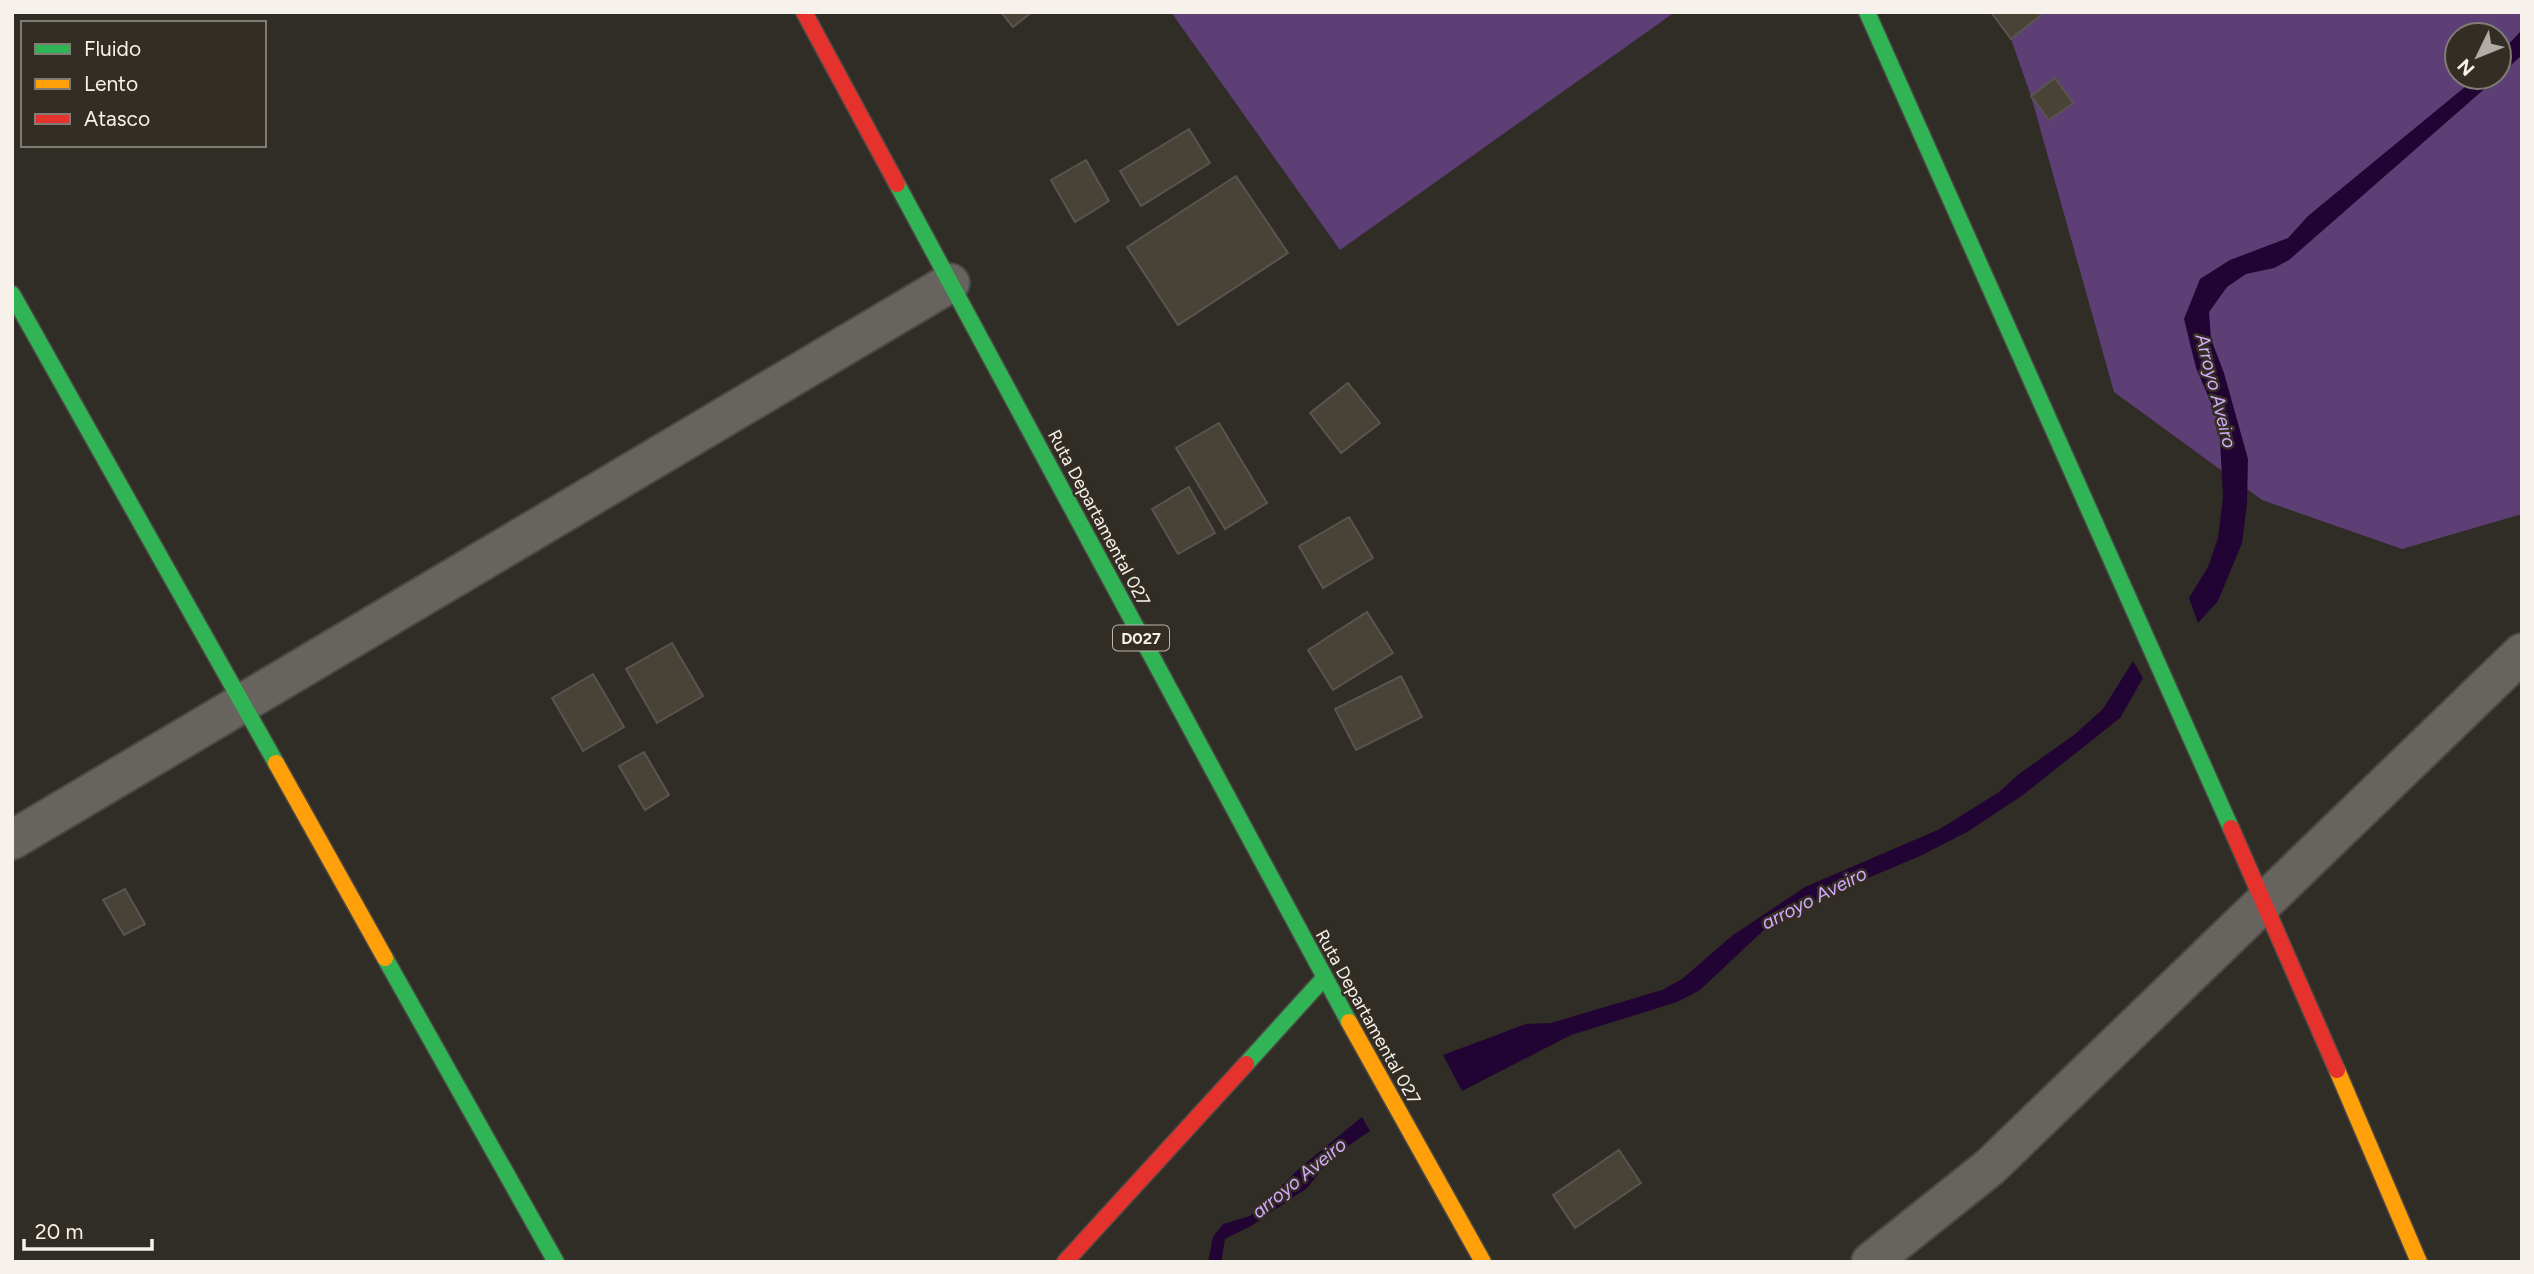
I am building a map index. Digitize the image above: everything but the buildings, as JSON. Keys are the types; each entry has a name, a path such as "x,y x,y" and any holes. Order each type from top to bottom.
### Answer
{"street":[{"name":"Ruta Departamental 027","path":"804,12 1324,978 1483,1262"},
{"path":"1867,12 2264,901 2419,1262"},
{"path":"12,840 950,282"},
{"path":"12,294 556,1262"},
{"path":"1871,1262 1990,1167 2522,653"},
{"path":"1065,1262 1324,978"}],"shaded area":[{"path":"1171,12 1675,12 1340,250"},
{"path":"2013,12 2522,12 2522,514 2402,549 2262,500 2114,392 2031,96 2011,39"}],"water":[{"path":"2522,30 2522,55 2513,63 2513,39"},
{"name":"Arroyo Aveiro","path":"2460,91 2482,91 2289,260 2274,268 2246,274 2227,287 2209,312 2211,339 2224,373 2248,459 2247,504 2242,543 2218,601 2198,623 2189,598 2208,567 2218,538 2223,497 2219,421 2196,368 2184,319 2200,279 2230,260 2288,238 2308,216"},
{"name":"arroyo Aveiro","path":"2133,661 2143,678 2120,718 2023,795 1967,832 1920,856 1811,902 1766,928 1700,990 1677,1002 1571,1035 1462,1091 1443,1055 1526,1024 1551,1023 1662,990 1682,979 1733,935 1805,887 1940,829 1999,792 2019,774 2074,735 2103,709"},
{"name":"arroyo Aveiro","path":"1362,1117 1370,1131 1345,1148 1323,1168 1307,1188 1251,1226 1225,1239 1221,1262 1208,1262 1213,1237 1223,1224 1250,1216 1301,1167"}],"traffic: fast":[{"path":"1867,12 2231,828"},
{"path":"897,184 1349,1022"},
{"path":"12,294 276,763"},
{"path":"385,958 556,1262"},
{"path":"1246,1064 1324,978"}],"traffic: slow":[{"path":"276,763 385,958"},
{"path":"1349,1022 1483,1262"},
{"path":"2337,1070 2419,1262"}],"traffic: jam":[{"path":"804,12 897,184"},
{"path":"2231,828 2337,1070"},
{"path":"1065,1262 1246,1064"}]}
